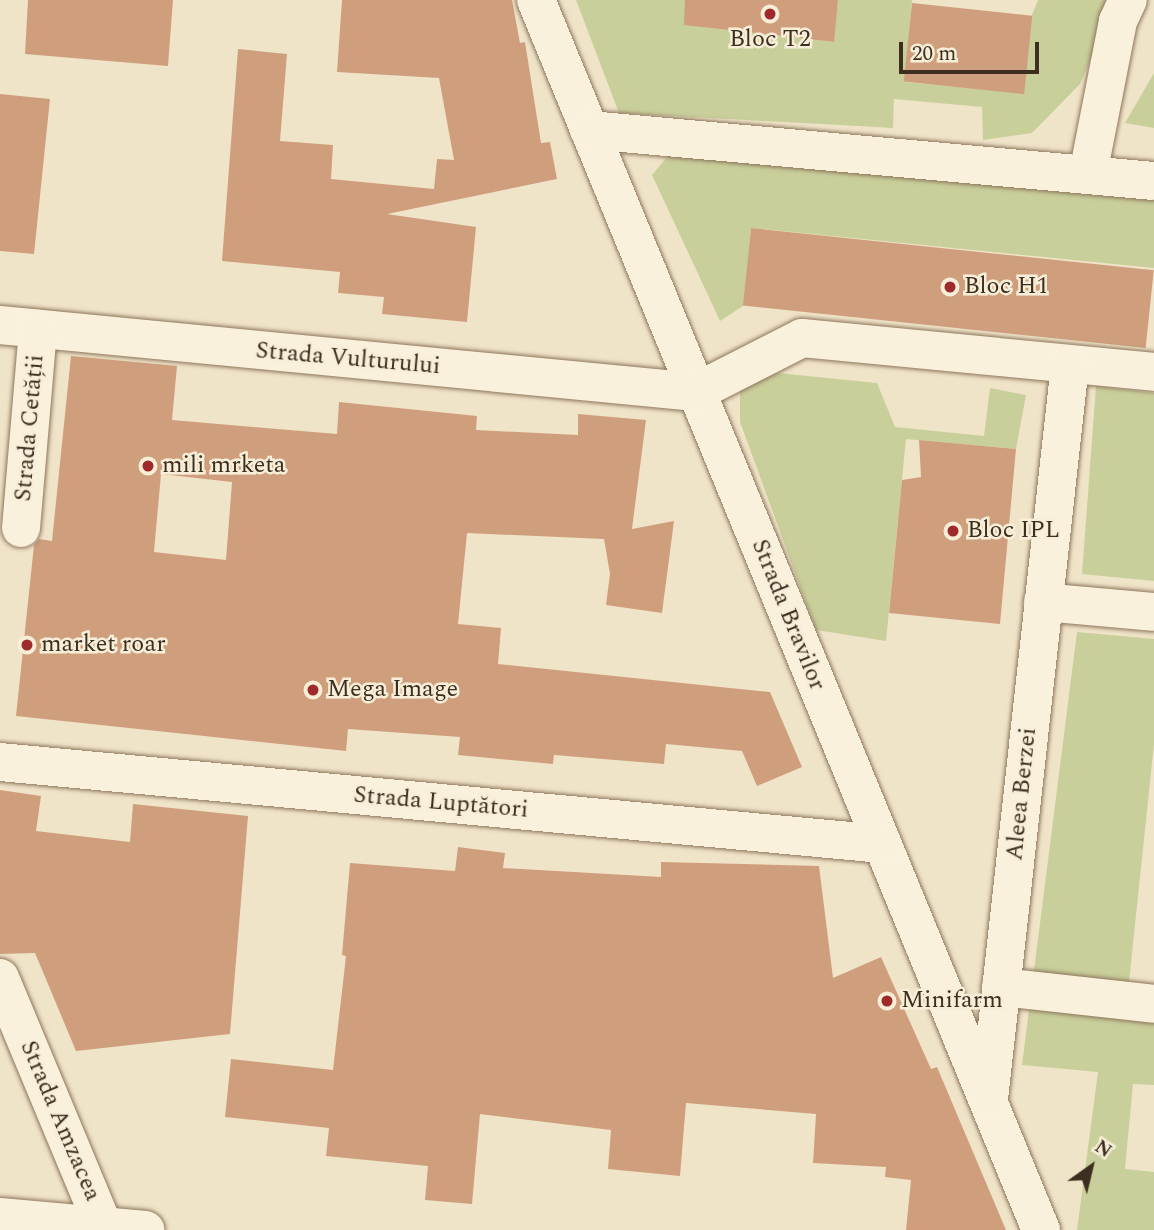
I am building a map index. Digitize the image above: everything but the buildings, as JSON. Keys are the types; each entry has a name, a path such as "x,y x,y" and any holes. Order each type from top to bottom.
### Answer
{"street":[{"name":"Strada Bravilor","path":"536,0 1041,1230"},
{"path":"1088,174 1118,21 1128,0"},
{"path":"589,130 1154,181"},
{"name":"Strada Vulturului","path":"0,325 696,392"},
{"name":"Strada Cetății","path":"21,528 38,329"},
{"path":"696,392 802,338 1154,372"},
{"name":"Aleea Berzei","path":"988,1103 1070,364"},
{"path":"1044,602 1154,612"},
{"name":"Strada Luptători","path":"0,762 882,844"},
{"name":"Strada Amzacea","path":"0,978 103,1226"},
{"path":"1001,987 1154,1004"},
{"path":"0,1217 145,1230"}],"green space":[{"path":"576,0 705,0 703,27 833,42 838,0 912,0 905,82 1023,93 1032,15 1038,0 1105,0 1104,29 1080,84 1032,133 983,140 982,107 894,99 893,128 619,113"},
{"path":"1154,73 1154,128 1125,123"},
{"path":"672,151 1154,200 1154,268 751,228 743,306 720,321 652,175"},
{"path":"778,373 877,383 895,427 984,436 990,388 1026,395 1016,449 906,439 886,641 816,630 740,422 740,388"},
{"path":"1096,386 1154,393 1154,581 1082,574"},
{"path":"1077,632 1154,639 1154,744 1129,982 1154,985 1154,1085 1133,1084 1125,1169 1154,1172 1154,1230 1077,1230 1098,1072 1022,1065"}],"place":[{"name":"Bloc T2","path":"770,14"},
{"name":"Bloc H1","path":"950,287"},
{"name":"mili mrketa","path":"148,466"},
{"name":"Bloc IPL","path":"953,531"},
{"name":"market roar","path":"27,645"},
{"name":"Mega Image","path":"313,690"},
{"name":"Minifarm","path":"887,1001"}]}
